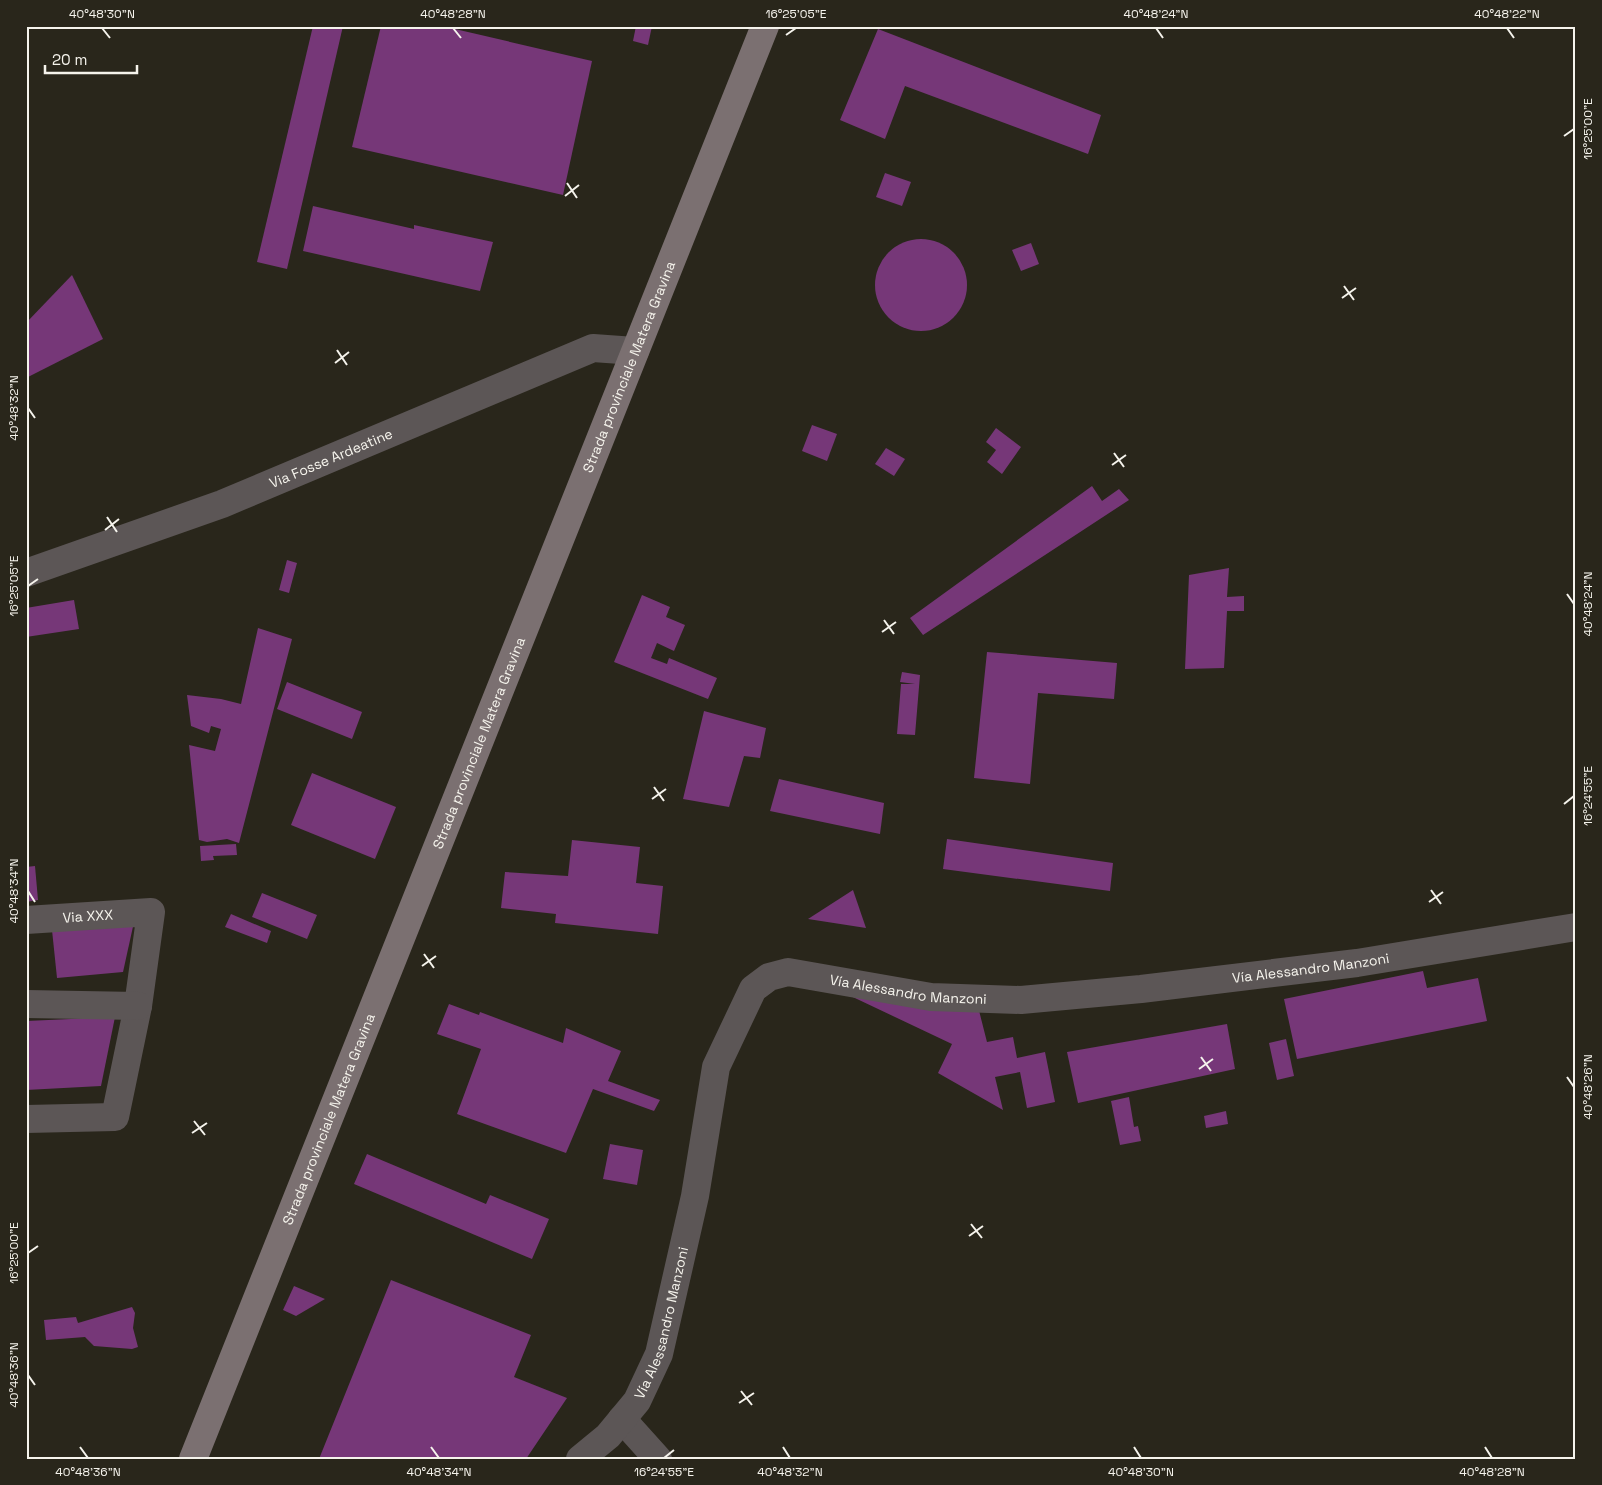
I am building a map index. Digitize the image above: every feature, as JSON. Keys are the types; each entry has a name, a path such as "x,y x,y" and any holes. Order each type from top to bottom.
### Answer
{"main road":[{"name":"Strada provinciale Matera Gravina","path":"193,1459 765,26"}],"street":[{"name":"Via Fosse Ardeatine","path":"26,573 222,504 593,348 636,351"},
{"name":"Via XXX","path":"26,920 151,912 138,1006"},
{"name":"Vía Alessandro Manzoni","path":"580,1459 608,1436 637,1401 659,1354 695,1196 716,1068 753,989 769,977 788,972 931,997 1021,1000 1141,989 1357,963 1576,927"},
{"path":"26,1004 138,1006 115,1117 26,1119"},
{"path":"622,1419 658,1459"}],"building":[{"path":"313,26 343,26 287,269 257,262"},
{"path":"381,26 442,26 592,61 563,195 352,147"},
{"path":"636,26 652,26 648,45 633,41"},
{"path":"878,29 1101,115 1088,154 905,86 885,139 840,120"},
{"path":"885,173 911,182 902,206 876,197"},
{"path":"313,206 414,229 414,225 493,242 480,291 303,251"},
{"path":"912,239 930,239 947,246 960,259 967,276 967,294 960,311 947,324 930,331 912,331 895,324 882,311 875,294 875,276 882,259 895,246"},
{"path":"1031,243 1039,264 1021,271 1012,250"},
{"path":"72,275 103,339 28,377 26,323"},
{"path":"812,425 837,434 827,461 802,451"},
{"path":"996,428 1021,447 1002,474 987,462 996,450 986,442"},
{"path":"886,448 905,459 894,476 875,464"},
{"path":"1092,486 1102,501 1119,489 1129,500 923,635 910,618"},
{"path":"287,560 297,563 289,593 279,590"},
{"path":"1229,568 1227,597 1244,596 1244,611 1227,611 1224,668 1185,669 1189,575"},
{"path":"642,595 670,607 666,617 685,625 674,651 657,643 651,658 667,664 669,658 717,678 708,699 614,662"},
{"path":"74,600 79,629 26,637 26,608"},
{"path":"258,628 292,639 239,843 227,839 207,842 199,840 189,745 215,751 221,729 211,726 209,733 191,726 187,695 221,699 241,704"},
{"path":"987,652 1117,663 1114,699 1038,693 1030,784 974,778"},
{"path":"902,672 920,675 915,735 897,734 901,684 915,684 900,682"},
{"path":"287,682 362,712 352,739 277,709"},
{"path":"704,711 766,728 760,758 744,756 729,807 683,799"},
{"path":"312,773 396,807 375,859 291,825"},
{"path":"779,779 884,803 880,834 770,811"},
{"path":"947,839 1113,863 1110,891 943,869"},
{"path":"572,840 640,847 636,883 663,886 658,934 555,923 556,914 501,908 505,872 568,876"},
{"path":"236,844 237,855 213,856 214,860 201,861 200,846"},
{"path":"35,866 38,900 26,902 26,867"},
{"path":"853,890 866,928 808,919"},
{"path":"262,893 317,915 307,939 252,917"},
{"path":"231,914 271,931 267,943 225,927"},
{"path":"134,922 123,972 57,978 52,930"},
{"path":"1423,971 1427,988 1478,978 1487,1021 1297,1059 1284,999"},
{"path":"973,987 987,1042 1013,1037 1017,1058 1045,1052 1055,1102 1027,1108 1020,1072 995,1077 1003,1110 938,1073 952,1044 838,990"},
{"path":"449,1004 479,1015 480,1012 563,1043 566,1028 621,1051 608,1081 660,1100 654,1111 593,1089 566,1153 457,1114 481,1049 437,1034"},
{"path":"115,1017 101,1086 26,1090 26,1021"},
{"path":"1227,1024 1235,1069 1078,1103 1067,1052"},
{"path":"1286,1039 1294,1076 1277,1080 1269,1043"},
{"path":"1129,1097 1134,1127 1138,1126 1141,1141 1120,1145 1111,1101"},
{"path":"1226,1111 1228,1124 1206,1128 1204,1116"},
{"path":"610,1144 643,1150 637,1185 603,1179"},
{"path":"367,1154 486,1204 490,1195 549,1219 532,1259 354,1184"},
{"path":"391,1280 531,1335 514,1377 567,1398 526,1459 319,1459"},
{"path":"294,1286 325,1299 296,1316 283,1310"},
{"path":"132,1307 135,1313 133,1328 138,1347 132,1349 94,1346 85,1337 46,1340 44,1320 76,1317 78,1323"}]}
